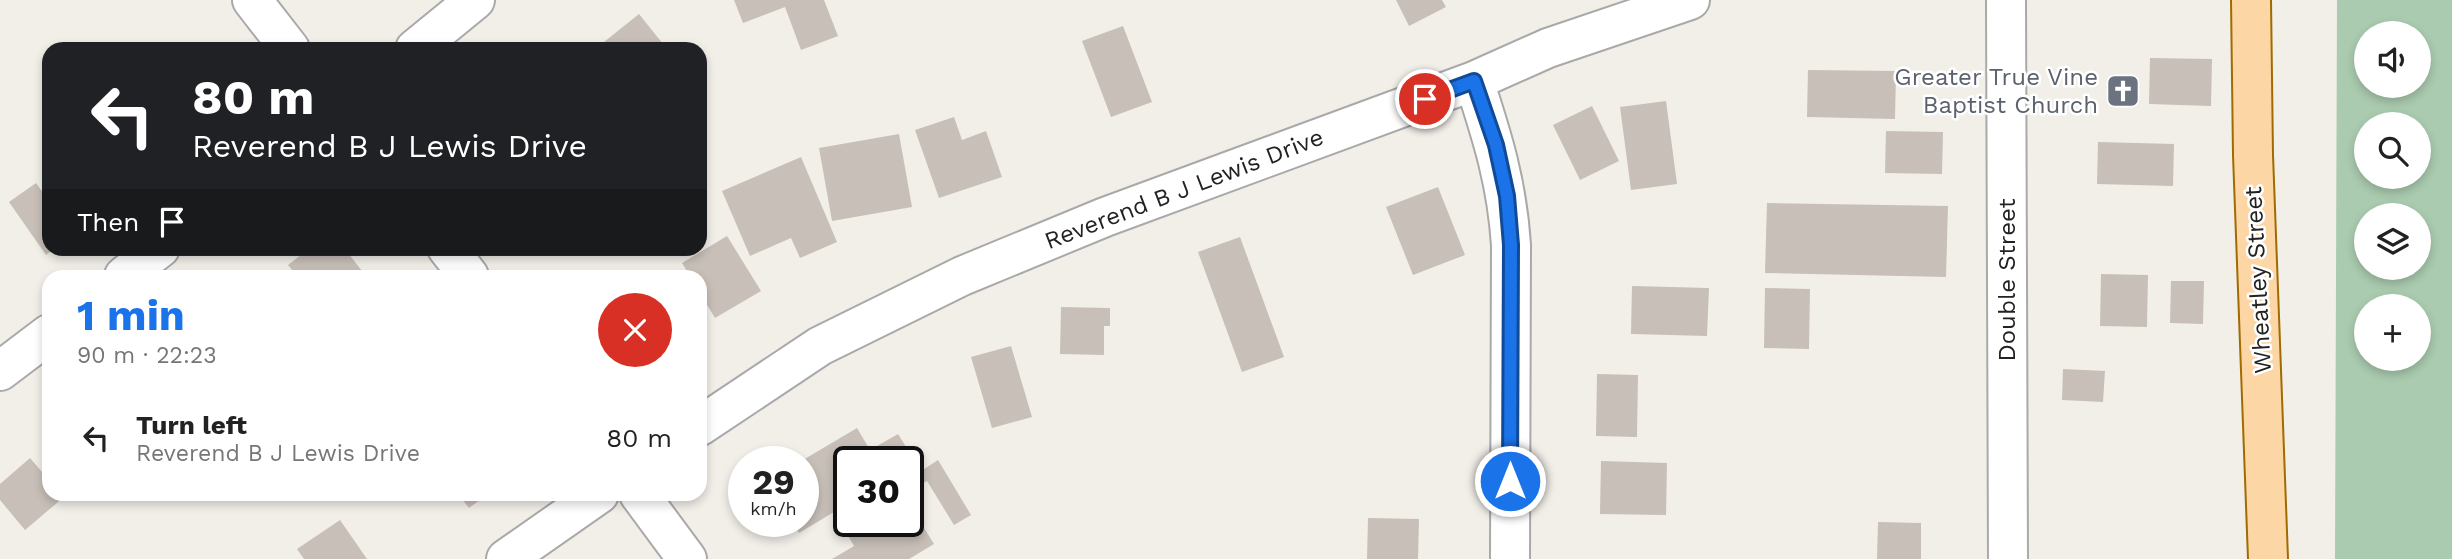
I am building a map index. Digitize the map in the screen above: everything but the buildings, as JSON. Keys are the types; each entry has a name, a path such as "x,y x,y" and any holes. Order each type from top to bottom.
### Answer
{"main road":[{"name":"Wheatley Street","path":"2251,0 2253,155 2268,559"}],"street":[{"path":"252,0 285,42"},
{"path":"424,42 475,0"},
{"name":"Reverend B J Lewis Drive","path":"707,421 820,346 962,275 1105,217 1474,81 1548,48 1690,0"},
{"name":"Double Street","path":"2006,0 2007,559"},
{"path":"2227,0 2251,0"},
{"path":"1474,81 1496,145 1507,196 1511,245 1510,559"},
{"path":"132,270 150,256"},
{"path":"453,256 464,270"},
{"path":"0,371 42,339"},
{"path":"506,559 589,501"},
{"path":"644,501 687,559"}],"green space":[{"path":"2337,0 2452,0 2452,559 2335,559"}],"place":[{"name":"Greater True Vine Baptist Church","path":"2123,91"}],"route":[{"path":"1425,99 1474,81 1496,145 1507,196 1511,245 1510,481"}]}
